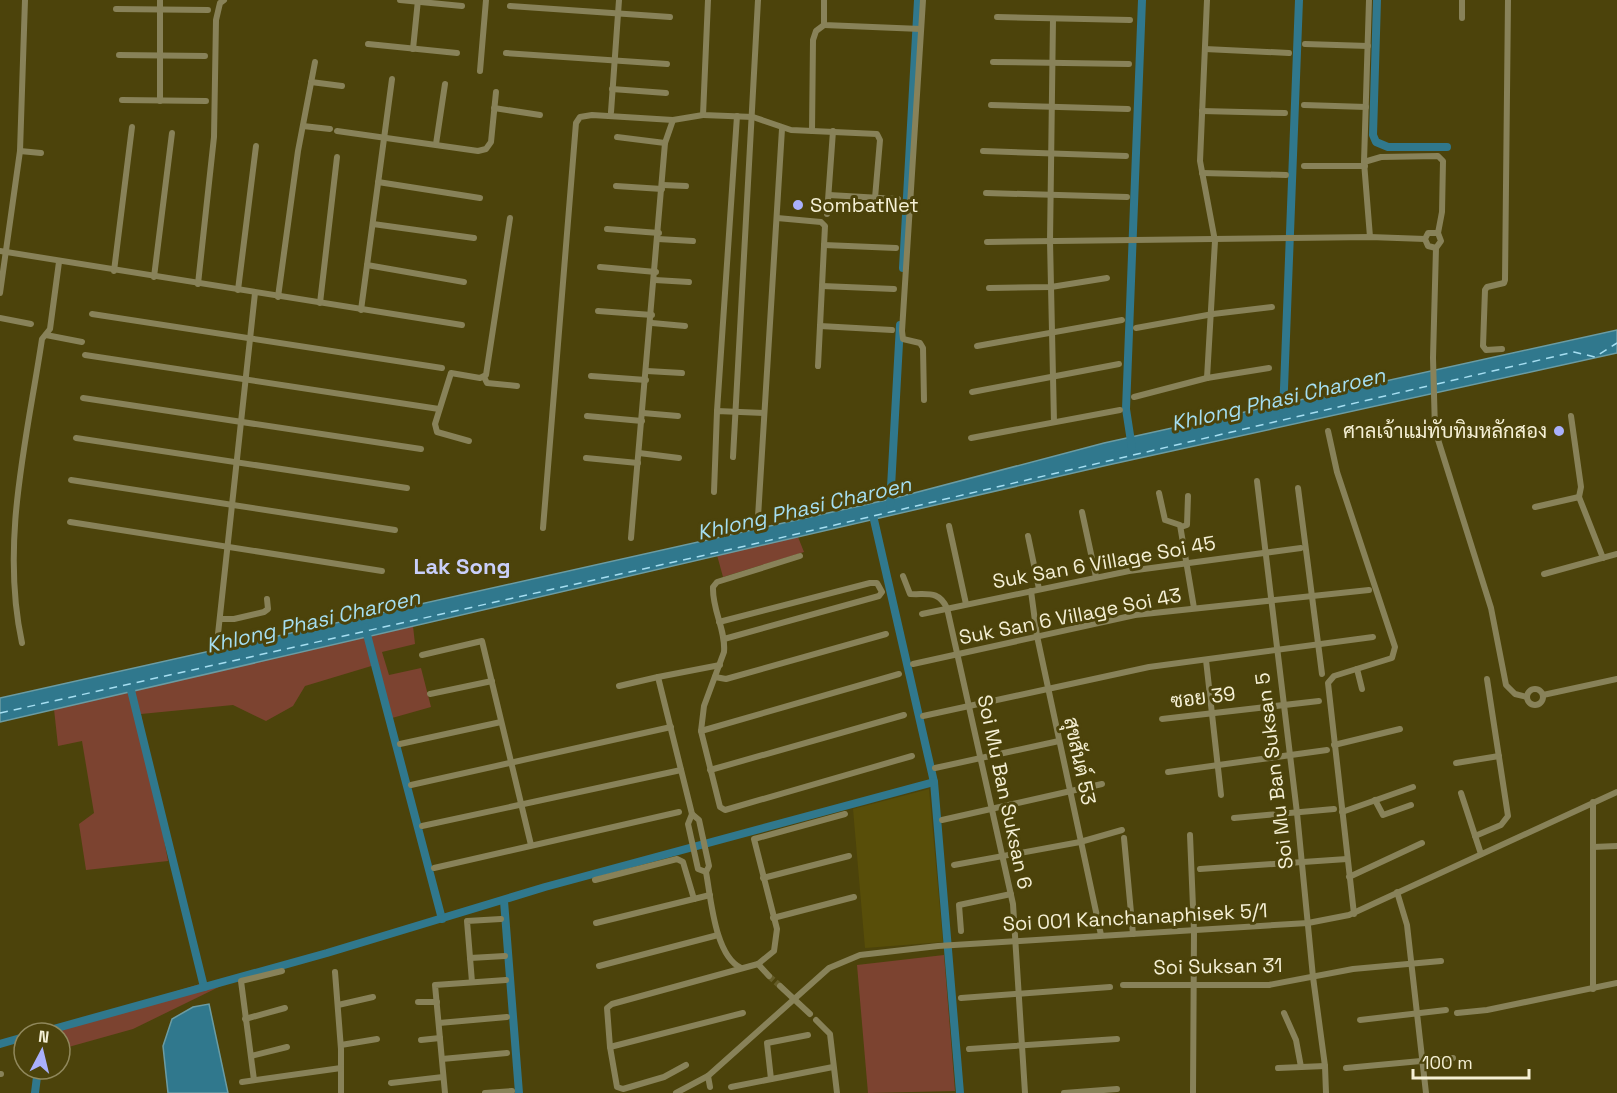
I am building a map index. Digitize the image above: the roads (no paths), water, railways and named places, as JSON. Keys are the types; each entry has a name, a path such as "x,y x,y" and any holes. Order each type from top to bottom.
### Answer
{"street":[{"path":"0,293 4,251 20,151 25,0"},
{"path":"160,0 160,101"},
{"path":"198,284 214,137 216,20 220,3 224,0"},
{"path":"400,0 462,6"},
{"path":"480,71 486,0"},
{"path":"611,112 618,0"},
{"path":"703,115 708,0"},
{"path":"733,457 758,0"},
{"path":"824,0 824,25"},
{"path":"923,0 902,331 903,339 920,344 923,348 924,400"},
{"path":"1207,0 1200,161 1215,241 1213,314 1207,378"},
{"path":"1369,0 1365,164 1370,237"},
{"path":"1462,0 1462,18"},
{"path":"1502,349 1486,350 1483,346 1485,290 1486,287 1504,284 1505,280 1508,0"},
{"path":"414,49 418,1"},
{"path":"510,6 670,17"},
{"path":"116,9 208,10"},
{"path":"997,18 1130,20"},
{"path":"1053,19 1050,241 1054,422"},
{"path":"812,131 813,40 816,31 824,25 921,29"},
{"path":"368,44 457,53"},
{"path":"1305,44 1368,46"},
{"path":"1204,49 1289,53"},
{"path":"506,53 667,64"},
{"path":"119,54 205,56"},
{"path":"278,297 303,126 315,62"},
{"path":"993,62 1129,63"},
{"path":"361,310 392,79"},
{"path":"311,82 342,86"},
{"path":"436,144 445,84"},
{"path":"612,89 666,93"},
{"path":"337,130 477,151 486,149 491,142 496,92"},
{"path":"122,100 206,101"},
{"path":"991,105 1128,109"},
{"path":"1304,105 1366,107"},
{"path":"494,108 540,115"},
{"path":"1202,111 1285,113"},
{"path":"543,528 576,123 580,117 592,115 673,120 698,118 703,115 737,116 753,117 782,129 873,132 879,136 875,198"},
{"path":"714,492 717,411 737,116"},
{"path":"631,538 652,323 665,143 673,120"},
{"path":"114,271 132,126"},
{"path":"303,126 330,129"},
{"path":"758,517 782,129"},
{"path":"827,214 833,131"},
{"path":"154,277 172,133"},
{"path":"617,137 665,143"},
{"path":"238,290 256,146"},
{"path":"20,151 41,153"},
{"path":"982,151 1126,156"},
{"path":"1304,166 1365,164 1381,157 1442,156 1442,212 1438,233 1441,241 1436,248 1433,358 1435,430 1491,608 1506,685 1515,694 1527,697 1535,704 1541,702 1543,695"},
{"path":"320,303 337,157"},
{"path":"1202,173 1286,175"},
{"path":"378,182 480,198"},
{"path":"616,186 686,186"},
{"path":"986,193 1127,197"},
{"path":"829,195 898,199"},
{"path":"777,218 824,224 818,366"},
{"path":"510,219 484,377 487,383 517,386"},
{"path":"373,224 474,238"},
{"path":"607,229 693,241"},
{"path":"1436,248 1428,246 1425,239 1428,233 1438,233"},
{"path":"987,242 1215,241 1283,237 1425,239"},
{"path":"824,245 896,248"},
{"path":"4,251 59,262 462,326"},
{"path":"21,643 16,617 13,531 30,411 45,335 50,329 59,262"},
{"path":"368,265 464,282"},
{"path":"600,267 656,272"},
{"path":"989,288 1051,287 1107,278"},
{"path":"655,279 689,282"},
{"path":"822,286 894,289"},
{"path":"218,634 255,293"},
{"path":"1136,328 1213,314 1272,307"},
{"path":"598,310 652,315"},
{"path":"92,314 442,368"},
{"path":"0,318 31,324"},
{"path":"976,346 1122,320"},
{"path":"652,323 685,326"},
{"path":"820,326 892,330"},
{"path":"45,335 82,342"},
{"path":"85,356 439,409"},
{"path":"972,392 1119,364"},
{"path":"1134,397 1207,378 1269,368"},
{"path":"647,371 682,373"},
{"path":"469,441 437,432 435,424 451,373 484,377"},
{"path":"591,375 646,380"},
{"path":"83,398 421,449"},
{"path":"971,438 1120,410"},
{"path":"717,411 764,413"},
{"path":"643,412 678,416"},
{"path":"587,416 642,421"},
{"path":"1571,416 1581,487 1579,497 1603,558"},
{"path":"1328,431 1337,472 1395,647 1392,658 1334,676 1328,683 1354,914"},
{"path":"76,438 407,488"},
{"path":"639,453 679,458"},
{"path":"586,458 638,463"},
{"path":"71,480 395,530"},
{"name":"Soi Mu Ban Suksan 5","path":"1257,481 1297,813 1326,1093"},
{"path":"1298,488 1322,674"},
{"path":"1159,493 1163,517 1168,521 1175,521 1181,527 1194,608"},
{"path":"1181,527 1187,525 1188,496"},
{"path":"1535,507 1579,497"},
{"path":"1082,512 1096,577"},
{"path":"70,522 382,571"},
{"path":"949,526 966,604"},
{"path":"1028,536 1039,590"},
{"name":"Suk San 6 Village Soi 45","path":"922,614 1096,577 1188,561 1301,548"},
{"path":"1544,574 1617,555"},
{"path":"800,556 717,582 712,587 712,596 724,639 724,652 704,706 701,731 718,803 725,810 912,756"},
{"path":"903,576 910,594 934,594 942,597 947,608"},
{"path":"719,622 870,583 877,583 881,587 882,592 879,596 724,639"},
{"name":"Suk San 6 Village Soi 43","path":"912,664 1135,615 1369,590"},
{"name":"สุขสันต์ 53","path":"1031,591 1037,636 1101,935"},
{"path":"220,619 234,619 264,612 268,609 267,599"},
{"name":"Soi Mu Ban Suksan 6","path":"947,608 1011,894 1024,1093"},
{"path":"715,677 726,679 886,634"},
{"path":"923,716 1149,667 1374,637"},
{"path":"422,655 482,641 531,846"},
{"path":"1206,660 1221,795"},
{"path":"619,686 720,665"},
{"path":"1357,669 1362,689"},
{"path":"701,731 899,674"},
{"path":"658,677 692,814 700,822 709,866 705,872 718,935 728,957 742,969"},
{"path":"1475,836 1501,825 1508,816 1487,679"},
{"path":"1543,695 1617,679"},
{"path":"430,694 492,681"},
{"path":"1527,697 1530,690 1536,689 1543,695"},
{"name":"ซอย 39","path":"1162,719 1319,701"},
{"path":"710,770 904,715"},
{"path":"400,744 501,722"},
{"path":"411,785 671,727"},
{"path":"1334,745 1400,729"},
{"path":"935,768 1059,741"},
{"path":"1168,772 1327,750"},
{"path":"1456,763 1499,756"},
{"path":"422,826 681,770"},
{"path":"942,820 1102,784"},
{"path":"1342,812 1413,787"},
{"name":"Soi 001 Kanchanaphisek 5/1","path":"676,1093 708,1076 829,968 860,955 938,946 1308,923 1354,914 1397,892 1617,792"},
{"path":"1461,793 1480,854"},
{"path":"1375,800 1383,815 1411,805"},
{"path":"1593,802 1593,989"},
{"path":"1234,818 1334,809"},
{"path":"434,868 679,812"},
{"path":"692,814 688,824 698,869 705,872"},
{"path":"686,1065 663,1077 623,1089 615,1084 610,1047 609,1006 742,969 758,963 774,951 777,941 754,843 755,838 845,814"},
{"path":"954,865 1123,834 1133,934"},
{"path":"1190,835 1194,931 1193,1093"},
{"path":"1349,877 1422,843"},
{"path":"1593,847 1617,846"},
{"path":"763,878 849,856"},
{"path":"595,880 677,859 684,862 694,899"},
{"path":"1200,869 1301,864 1347,859"},
{"path":"1397,892 1407,925 1426,1093"},
{"path":"961,931 959,905 1011,894"},
{"path":"596,923 710,895"},
{"path":"773,918 854,897"},
{"path":"472,982 467,921 501,919"},
{"path":"599,966 718,935"},
{"path":"470,958 505,956"},
{"name":"Soi Suksan 31","path":"1123,985 1269,985 1353,969 1441,961"},
{"path":"758,963 769,976"},
{"path":"254,1080 241,981 282,971"},
{"path":"335,972 341,1045 341,1093"},
{"path":"445,1093 435,985 506,980"},
{"path":"1457,1013 1617,983"},
{"path":"780,986 810,1014"},
{"path":"961,998 1110,987"},
{"path":"338,1005 373,997"},
{"path":"418,1002 437,1002"},
{"path":"245,1019 285,1008"},
{"path":"1360,1020 1446,1010"},
{"path":"1284,1012 1296,1040 1301,1067"},
{"path":"610,1047 743,1013"},
{"path":"439,1023 507,1017"},
{"path":"816,1020 830,1034 837,1093"},
{"path":"771,1079 767,1043 808,1035"},
{"path":"421,1040 440,1038"},
{"path":"341,1045 377,1039"},
{"path":"969,1049 1116,1039"},
{"path":"251,1056 287,1047"},
{"path":"442,1059 507,1053"},
{"path":"1346,1068 1453,1058"},
{"path":"1278,1068 1325,1066"},
{"path":"731,1087 833,1067"},
{"path":"242,1082 341,1068"},
{"path":"708,1076 710,1087"},
{"path":"391,1083 443,1077"},
{"path":"1064,1093 1117,1089"},
{"path":"485,1093 512,1091"}],"water":[{"path":"1617,330 1617,353 1108,465 0,722 0,698 895,498 1104,443"},
{"path":"209,1004 228,1093 168,1093 163,1046 172,1019 193,1007"}],"waterway":[{"path":"903,268 918,0"},
{"path":"1132,448 1126,409 1142,0"},
{"name":"Khlong Phasi Charoen","path":"1283,414 1299,0"},
{"path":"1377,0 1373,135 1376,142 1388,147 1447,147"},
{"name":"Khlong Phasi Charoen","path":"890,505 900,325"},
{"name":"Khlong Phasi Charoen","path":"872,511 934,782 960,1093"},
{"name":"Khlong Phasi Charoen","path":"365,627 442,919"},
{"path":"129,682 204,987"},
{"path":"72,1024 327,953 545,887 934,782"},
{"path":"504,901 519,1093"},
{"path":"0,1044 12,1040"},
{"path":"35,1093 36,1081"}],"tunnel":[{"path":"769,976 780,986"}],"place":[{"name":"SombatNet","path":"798,205"},
{"name":"ศาลเจ้าแม่ทับทิมหลักสอง","path":"1559,431"}],"district":[{"name":"Lak Song","path":"462,566"}]}
